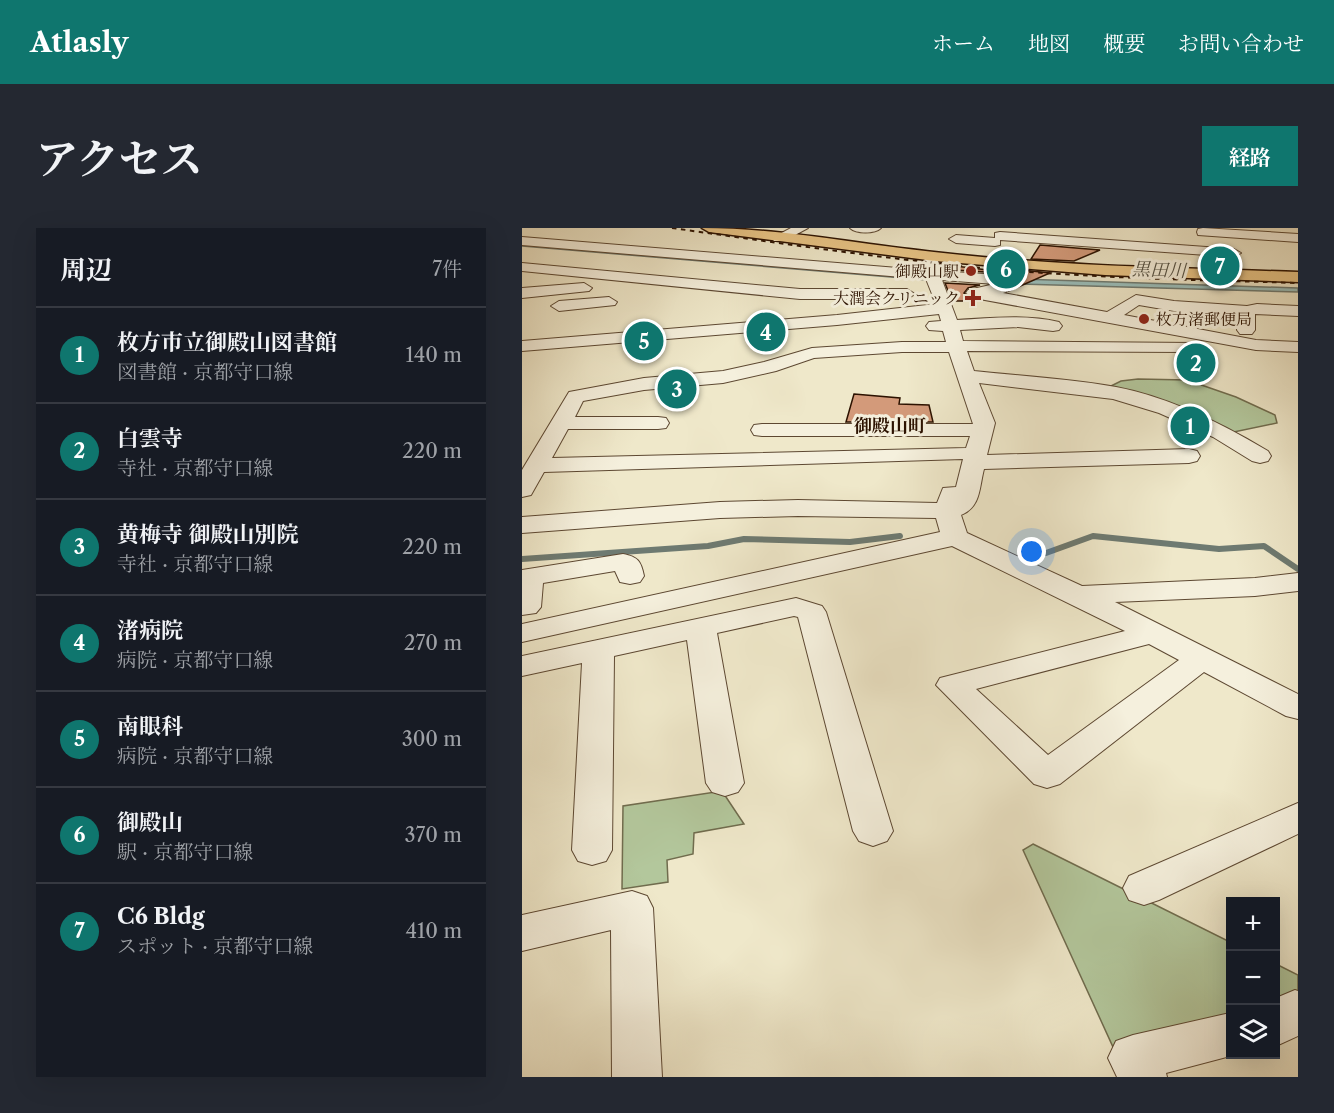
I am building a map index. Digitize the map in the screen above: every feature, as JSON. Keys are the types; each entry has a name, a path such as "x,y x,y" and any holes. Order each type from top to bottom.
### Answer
{"main road":[{"path":"707,235 741,230 779,238 935,257 1105,270 1298,277"}],"street":[{"path":"779,238 802,228"},
{"path":"856,228 875,228"},
{"path":"1018,228 1234,240"},
{"path":"956,239 1000,235 1234,240 1298,230"},
{"path":"522,240 587,231"},
{"path":"1275,232 1298,238"},
{"path":"1275,232 1275,250 1298,252"},
{"path":"707,235 727,244 757,249 811,305 854,329 898,338 902,347"},
{"path":"979,260 1000,235"},
{"path":"547,237 572,254 610,288 610,339"},
{"path":"572,254 614,237 675,248 666,253"},
{"path":"1234,240 1232,272 1235,275"},
{"path":"705,256 727,244"},
{"path":"523,262 572,254 666,253 705,256 848,282 838,295"},
{"path":"935,257 927,264 940,295 967,376 974,422"},
{"path":"775,268 874,272 940,295 1039,324 1075,331 1120,347"},
{"path":"522,293 610,288 838,295 940,295 1001,289 1003,284 1000,280 991,278 940,295 837,320 522,346"},
{"path":"522,308 610,288"},
{"path":"974,293 1246,343 1298,347"},
{"path":"877,332 940,295"},
{"path":"1109,318 1136,300 1246,317 1274,328 1298,332"},
{"path":"1148,325 1178,306"},
{"path":"1246,317 1257,309 1298,311"},
{"path":"717,348 741,343 745,339 747,315 728,312"},
{"path":"522,490 576,396 644,384 723,377 770,367 812,353 956,346 1246,346 1246,317"},
{"path":"554,363 555,343"},
{"path":"967,376 1116,393 1166,409 1221,432 1260,456"},
{"path":"561,423 661,416 640,463"},
{"path":"630,576 628,564 623,562 526,578 524,620 951,524 963,506 968,457 984,423 762,430"},
{"path":"538,465 968,457 1189,456"},
{"path":"522,525 720,510 951,524 1078,595 1298,708"},
{"path":"1078,595 1255,587 1298,582"},
{"path":"522,666 796,607 811,612 873,831"},
{"path":"701,628 725,783"},
{"path":"1154,633 951,685 1047,775 1202,658"},
{"path":"592,850 598,650"},
{"path":"1144,888 1298,817"},
{"path":"522,933 632,908 637,1077"},
{"path":"1142,1077 1133,1058 1226,1036"}],"green space":[{"path":"1187,380 1236,397 1275,415 1277,423 1229,433 1105,389 1121,381"},
{"path":"722,791 744,824 694,833 693,854 667,860 668,882 622,889 623,806"},
{"path":"1033,844 1226,940 1226,1015 1113,1047 1023,850"},
{"path":"1280,966 1298,975 1298,995 1280,1000"}],"water":[{"path":"522,243 925,276 926,280 522,246"},
{"path":"1020,279 1298,288 1298,292 1020,284"}],"building":[{"path":"1040,245 1100,250 1074,261 1031,259"},
{"path":"939,264 1020,274 1022,270 1050,273 1009,291 1013,283 1001,273 939,269"},
{"path":"945,283 980,285 968,288 964,293 977,301 952,301"},
{"path":"854,394 900,398 899,404 929,405 933,422 846,422"}],"waterway":[{"path":"522,559 708,546 744,539 850,542 900,536"},
{"path":"1046,553 1093,536 1219,549 1264,546 1298,569"}],"railway":[{"path":"672,228 873,256 993,269 1107,277 1298,283"}],"place":[{"name":"C6 Bldg","path":"1220,266"},
{"name":"御殿山","path":"1006,269"},
{"name":"御殿山駅","path":"971,271"},
{"name":"大潤会クリニック","path":"973,298"},
{"name":"枚方渚郵便局","path":"1144,319"},
{"name":"渚病院","path":"766,332"},
{"name":"南眼科","path":"644,341"},
{"name":"白雲寺","path":"1196,363"},
{"name":"黄梅寺 御殿山別院","path":"677,389"},
{"name":"枚方市立御殿山図書館","path":"1190,426"}],"district":[{"name":"御殿山町","path":"890,426"}],"water label":[{"name":"黒田川","path":"1159,270"}]}
